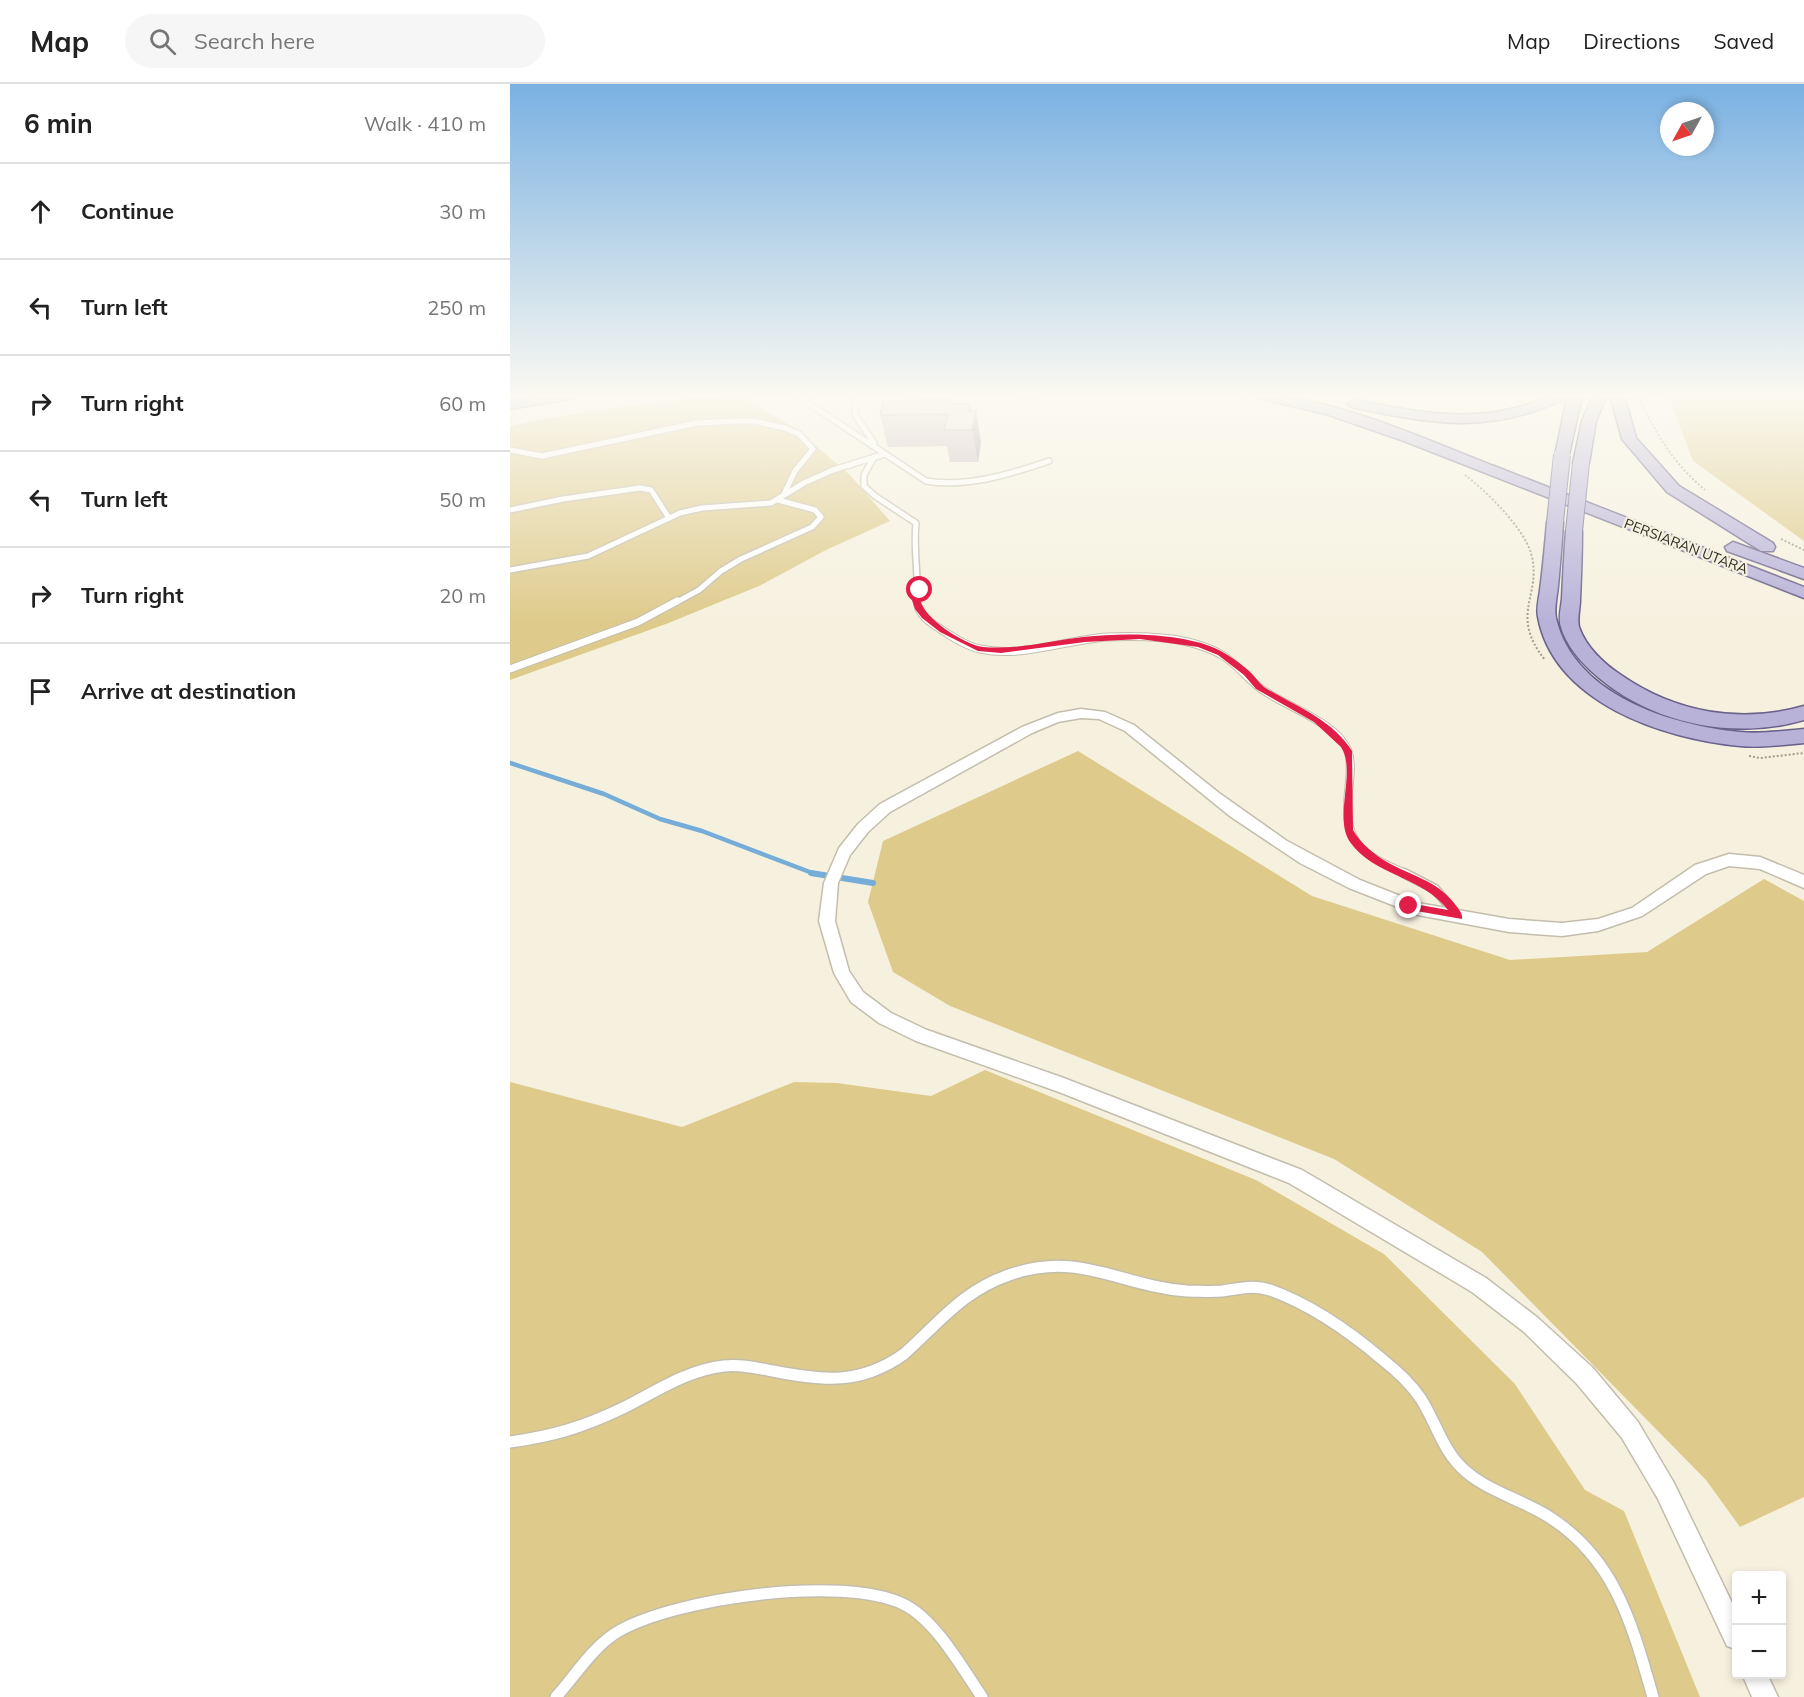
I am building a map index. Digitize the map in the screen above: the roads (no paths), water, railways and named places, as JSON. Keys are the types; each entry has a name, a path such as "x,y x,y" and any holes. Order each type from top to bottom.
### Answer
{"main road":[{"name":"PERSIARAN UTARA","path":"1498,470 1711,547 1804,574"},
{"name":"PERSIARAN UTARA","path":"1534,470 1632,508"},
{"path":"1560,470 1546,617 1558,651 1577,672 1602,694 1665,715 1767,721 1804,713"},
{"path":"1580,470 1574,531 1570,625 1585,654 1608,677 1639,695 1665,715 1698,733 1739,739 1804,736"},
{"path":"1657,470 1673,489 1732,527 1804,568"},
{"name":"PERSIARAN UTARA","path":"1711,547 1804,593"},
{"path":"1711,547 1804,612"}],"street":[{"path":"1732,1627 1666,1491 1630,1430 1585,1376 1531,1325 1479,1285 1295,1176 1061,1085 922,1036 885,1018 857,998 842,973 827,921 831,883 844,852 863,828 885,808 1027,730 1051,719 1072,714 1102,716 1120,723 1284,848 1324,871 1409,906 1509,926 1560,931 1600,925 1637,911 1702,868 1733,861 1744,860 1760,864 1804,882"},
{"path":"1756,1679 1765,1697"}],"lane":[{"path":"778,500 788,490 796,470"},
{"path":"510,570 588,556 680,513 702,508 759,505 778,500 804,483 835,470"},
{"path":"867,470 864,475 867,489 897,507 916,523 914,556 920,590 916,600 925,616 943,631 978,649 1001,650 1085,639 1140,637 1200,645 1221,654 1246,673 1259,687 1317,720 1344,744 1348,751 1350,769 1349,830 1354,841 1382,864 1430,886 1442,895 1458,916"},
{"path":"910,470 926,481 942,485 963,484 1018,470"},
{"path":"510,510 640,488 651,490 669,518"},
{"path":"510,669 638,622 699,590 721,571 741,559 812,527 821,517 815,510 778,500"},
{"path":"510,1442 554,1436 628,1405 653,1391 716,1366 740,1364 819,1378 862,1376 879,1370 895,1360 971,1293 1010,1275 1051,1264 1072,1264 1167,1289 1220,1291 1250,1286 1268,1289 1299,1303 1369,1347 1413,1389 1460,1466 1482,1482 1552,1518 1589,1548 1601,1561 1617,1587 1633,1627 1653,1697"},
{"path":"556,1697 616,1632 669,1611 752,1597 827,1590 876,1594 904,1604 936,1633 982,1697"}],"waterway":[{"path":"510,763 604,794 660,819 702,831 813,873"},
{"path":"813,873 873,883"}]}
